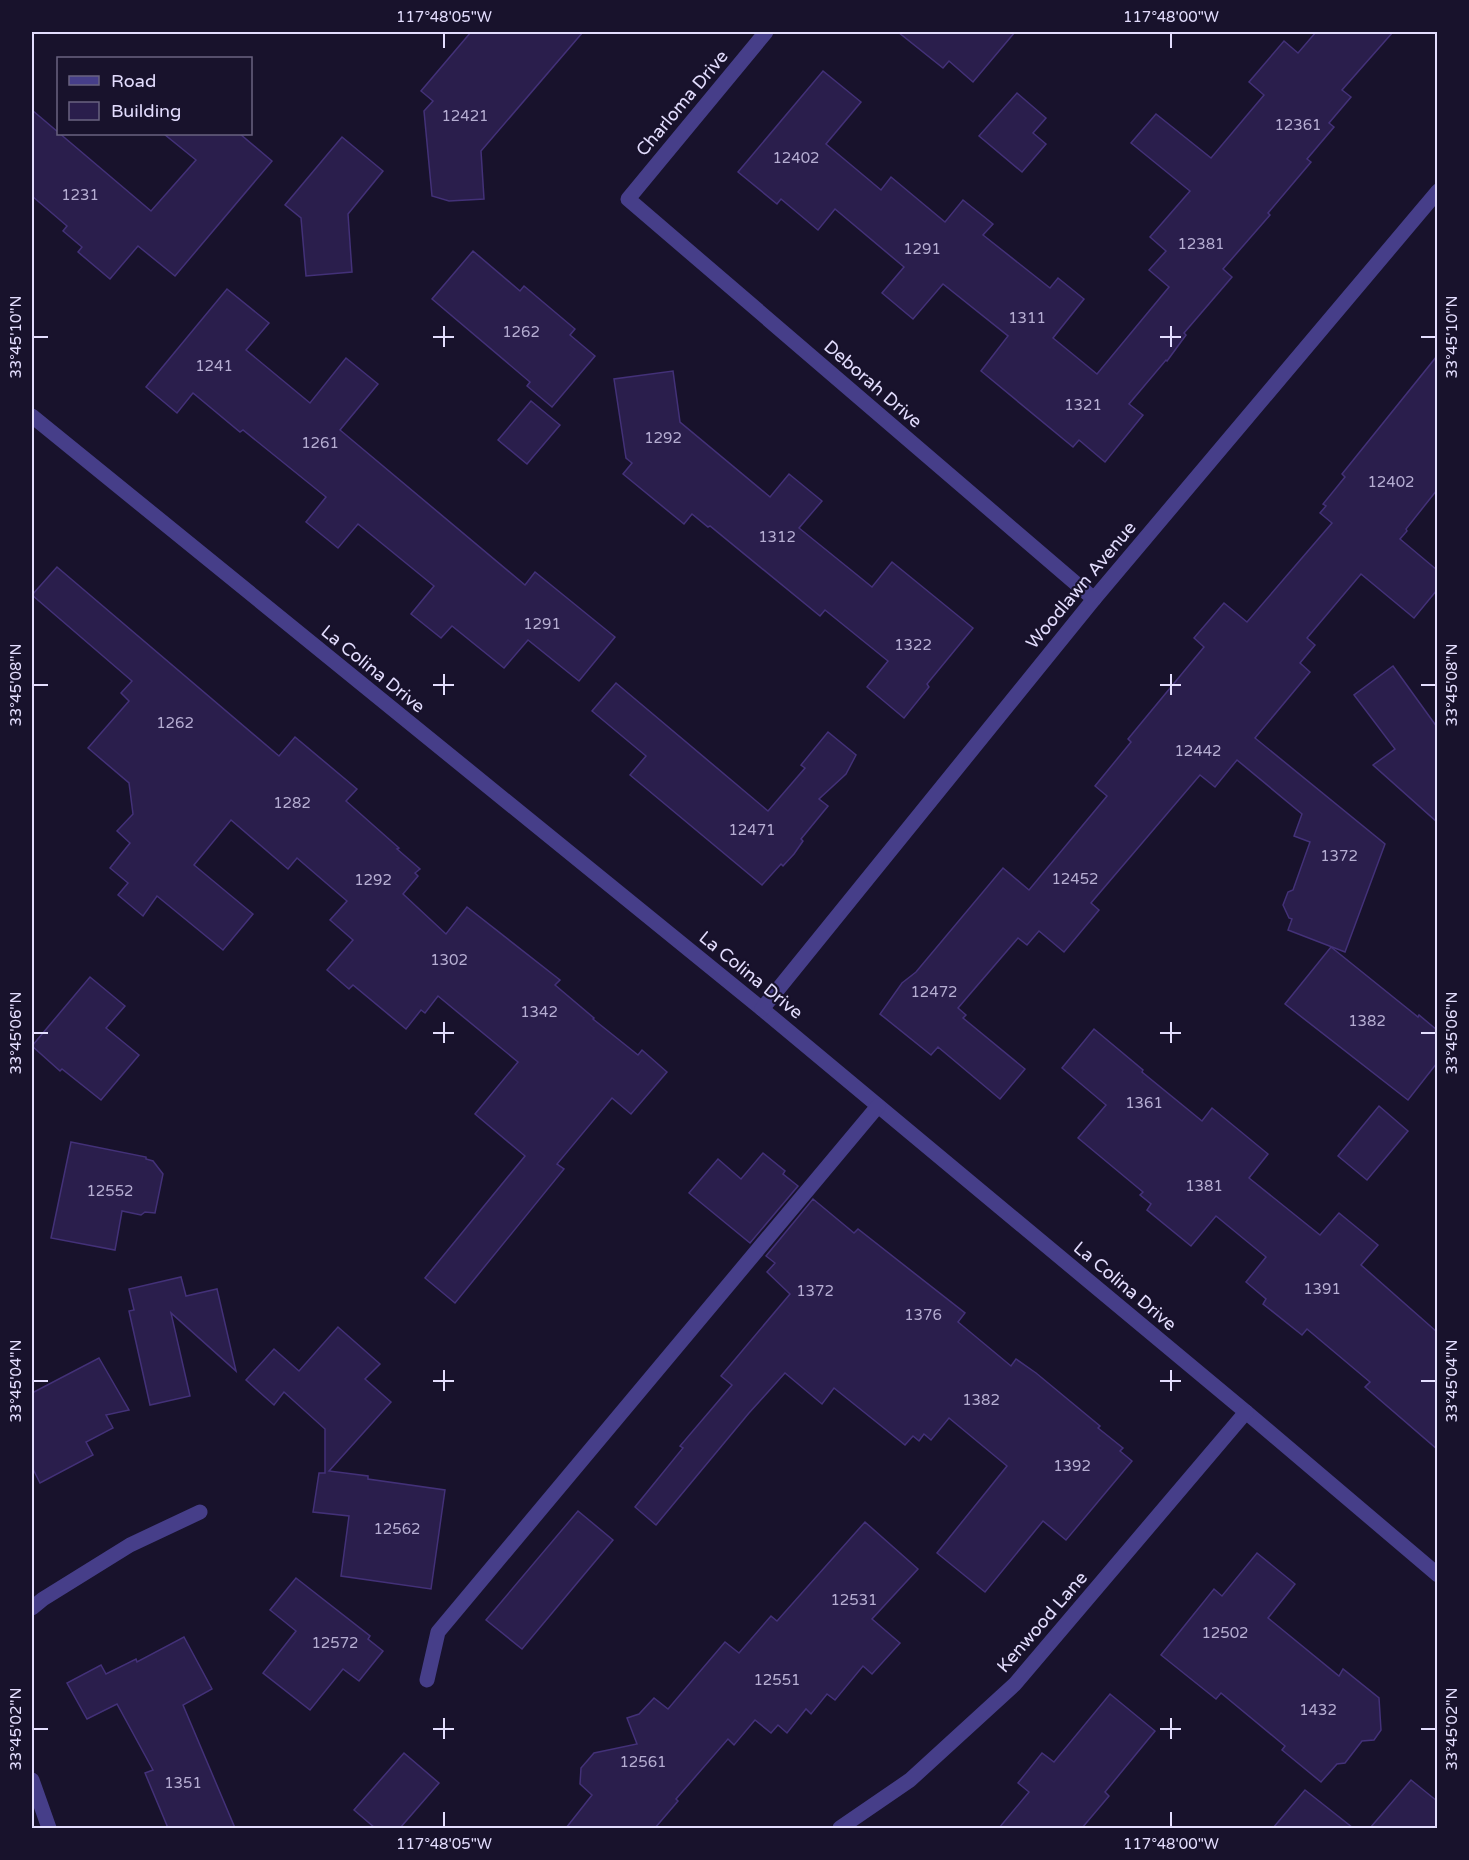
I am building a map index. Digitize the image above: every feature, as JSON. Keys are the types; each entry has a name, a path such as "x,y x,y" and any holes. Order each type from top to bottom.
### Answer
{"street":[{"name":"Charloma Drive","path":"628,199 766,32"},
{"name":"Woodlawn Avenue","path":"762,1009 1094,599 1437,191"},
{"name":"Deborah Drive","path":"628,199 1094,599"},
{"name":"La Colina Drive","path":"32,416 762,1009 1437,1575"},
{"path":"427,1680 438,1632 878,1106"},
{"name":"Kenwood Lane","path":"840,1828 910,1780 1015,1684 1245,1412"},
{"path":"32,1608 130,1545 200,1512"},
{"path":"32,1780 50,1828"}],"building":[{"path":"471,32 583,32 481,151 484,199 449,201 432,196 424,111 433,101 421,91"},
{"path":"898,32 1015,32 973,82 949,61 943,68"},
{"path":"1316,32 1393,32 1342,90 1351,97 1329,123 1334,127 1307,159 1311,162 1268,213 1270,215 1223,269 1232,277 1184,333 1186,335 1167,361 1129,404 1143,415 1105,462 1079,440 1073,447 981,371 1008,336 943,284 913,319 882,293 904,267 835,209 818,230 781,199 777,204 738,172 823,71 861,102 826,144 881,190 891,177 945,222 963,200 993,224 983,235 1050,288 1058,278 1084,299 1053,338 1097,374 1169,287 1149,270 1166,251 1150,237 1190,191 1131,143 1156,114 1211,158 1264,95 1249,82 1284,41 1298,53"},
{"path":"1017,93 1046,118 1033,133 1046,144 1022,172 979,136"},
{"path":"32,110 57,131 57,135 61,135 151,211 196,160 165,135 241,135 272,161 175,276 138,246 110,279 78,252 82,247 63,231 67,226 32,196"},
{"path":"342,137 383,171 348,214 352,272 306,276 301,218 285,205"},
{"path":"473,251 520,291 524,286 575,329 570,335 595,356 552,407 527,386 530,382 432,299"},
{"path":"227,289 269,323 246,350 310,403 346,358 378,384 340,430 525,585 535,572 615,637 579,681 528,640 504,668 452,626 441,638 411,614 434,586 358,524 338,548 306,522 326,497 193,393 177,413 146,387"},
{"path":"1437,356 1437,490 1400,539 1437,570 1437,590 1414,618 1361,574 1307,638 1315,645 1300,663 1310,672 1255,738 1385,844 1345,952 1288,930 1292,919 1289,918 1283,905 1288,892 1293,890 1310,842 1294,836 1302,814 1237,760 1215,787 1200,775 1091,903 1099,910 1064,952 1039,931 1027,945 1018,938 958,1008 966,1015 963,1018 1025,1069 1000,1099 938,1047 931,1055 880,1014 902,983 916,972 1003,868 1029,890 1107,796 1095,786 1131,742 1128,739 1204,647 1194,638 1224,603 1247,622 1332,523 1320,513 1326,506 1323,504 1345,477 1342,474"},
{"path":"673,371 680,422 770,497 789,474 822,501 799,528 872,587 892,562 973,628 927,684 929,687 904,718 867,687 888,661 825,610 820,616 710,526 708,527 692,514 684,524 623,474 632,463 626,458 614,379"},
{"path":"531,401 560,425 527,464 498,440"},
{"path":"57,567 279,756 295,737 357,789 346,801 420,869 415,873 418,876 403,894 446,934 467,907 560,980 555,985 593,1019 638,1055 642,1050 667,1072 631,1114 612,1098 557,1164 564,1169 455,1303 425,1278 525,1156 475,1114 518,1062 438,996 425,1013 421,1010 406,1029 353,985 349,989 327,970 353,940 330,920 347,901 297,858 288,869 231,820 194,865 253,914 223,950 157,896 143,916 118,895 128,883 110,868 130,843 117,831 133,814 129,783 88,748 129,701 121,693 132,681 32,595"},
{"path":"1393,666 1437,727 1437,822 1373,765 1395,749 1354,695"},
{"path":"616,683 768,811 805,768 801,765 828,732 856,755 846,774 819,799 828,806 801,839 803,841 794,854 783,866 781,864 762,885 630,775 646,756 592,711"},
{"path":"1331,947 1437,1030 1437,1063 1408,1100 1285,1004"},
{"path":"90,977 125,1006 106,1028 139,1055 101,1100 62,1069 60,1071 32,1046"},
{"path":"1094,1029 1202,1121 1212,1108 1268,1154 1249,1178 1320,1235 1339,1213 1378,1245 1361,1265 1437,1332 1437,1449 1365,1387 1370,1382 1307,1329 1302,1335 1263,1304 1266,1299 1246,1282 1266,1257 1216,1216 1191,1246 1147,1210 1151,1204 1140,1195 1143,1192 1078,1138 1106,1105 1062,1068"},
{"path":"1379,1106 1408,1131 1367,1180 1338,1156"},
{"path":"71,1142 146,1157 153,1161 163,1174 155,1213 145,1212 141,1215 122,1211 115,1250 51,1238"},
{"path":"763,1153 785,1171 783,1174 798,1186 750,1243 689,1193 718,1159 741,1179"},
{"path":"813,1199 854,1233 858,1229 965,1313 958,1322 1011,1366 1016,1359 1036,1373 1100,1426 1098,1428 1123,1448 1120,1451 1132,1461 1066,1540 1043,1521 985,1592 937,1553 1007,1466 949,1418 931,1440 924,1434 919,1441 913,1436 905,1445 834,1388 822,1404 785,1373 656,1525 635,1507 683,1448 680,1446 732,1385 721,1376 790,1294 767,1272 775,1263 766,1256"},
{"path":"181,1277 186,1296 217,1289 236,1371 171,1313 190,1396 150,1405 129,1311 134,1310 129,1289"},
{"path":"338,1327 380,1364 365,1379 391,1402 329,1471 445,1490 431,1589 341,1576 349,1516 313,1512 319,1473 325,1473 325,1429 284,1392 274,1405 246,1380 274,1349 299,1371"},
{"path":"99,1358 129,1410 106,1415 113,1428 86,1442 93,1455 40,1483 32,1467 32,1393"},
{"path":"578,1511 613,1540 522,1649 486,1620"},
{"path":"865,1522 918,1569 872,1619 900,1643 872,1674 863,1666 835,1700 827,1694 811,1714 806,1709 787,1733 778,1725 771,1733 755,1720 734,1745 728,1739 676,1799 678,1801 655,1828 566,1828 592,1795 580,1784 581,1768 594,1753 637,1744 627,1718 639,1714 654,1698 668,1709 725,1642 739,1653 771,1616 777,1621"},
{"path":"1257,1553 1295,1584 1268,1618 1339,1676 1343,1669 1379,1698 1381,1730 1374,1740 1362,1741 1345,1763 1337,1764 1321,1782 1282,1750 1285,1746 1221,1693 1216,1699 1161,1655 1214,1589 1222,1596"},
{"path":"296,1578 370,1636 368,1639 383,1651 359,1681 343,1669 310,1710 263,1673 296,1631 270,1610"},
{"path":"184,1637 212,1689 183,1705 235,1828 168,1828 145,1773 153,1770 117,1704 87,1719 67,1683 101,1665 106,1674 136,1659 137,1662"},
{"path":"1110,1694 1155,1731 1105,1792 1109,1796 1082,1828 999,1828 1029,1792 1018,1783 1042,1753 1054,1762"},
{"path":"404,1753 439,1783 400,1828 375,1828 354,1810"},
{"path":"1411,1780 1437,1801 1437,1828 1370,1828"},
{"path":"1305,1790 1353,1828 1273,1828"}]}
